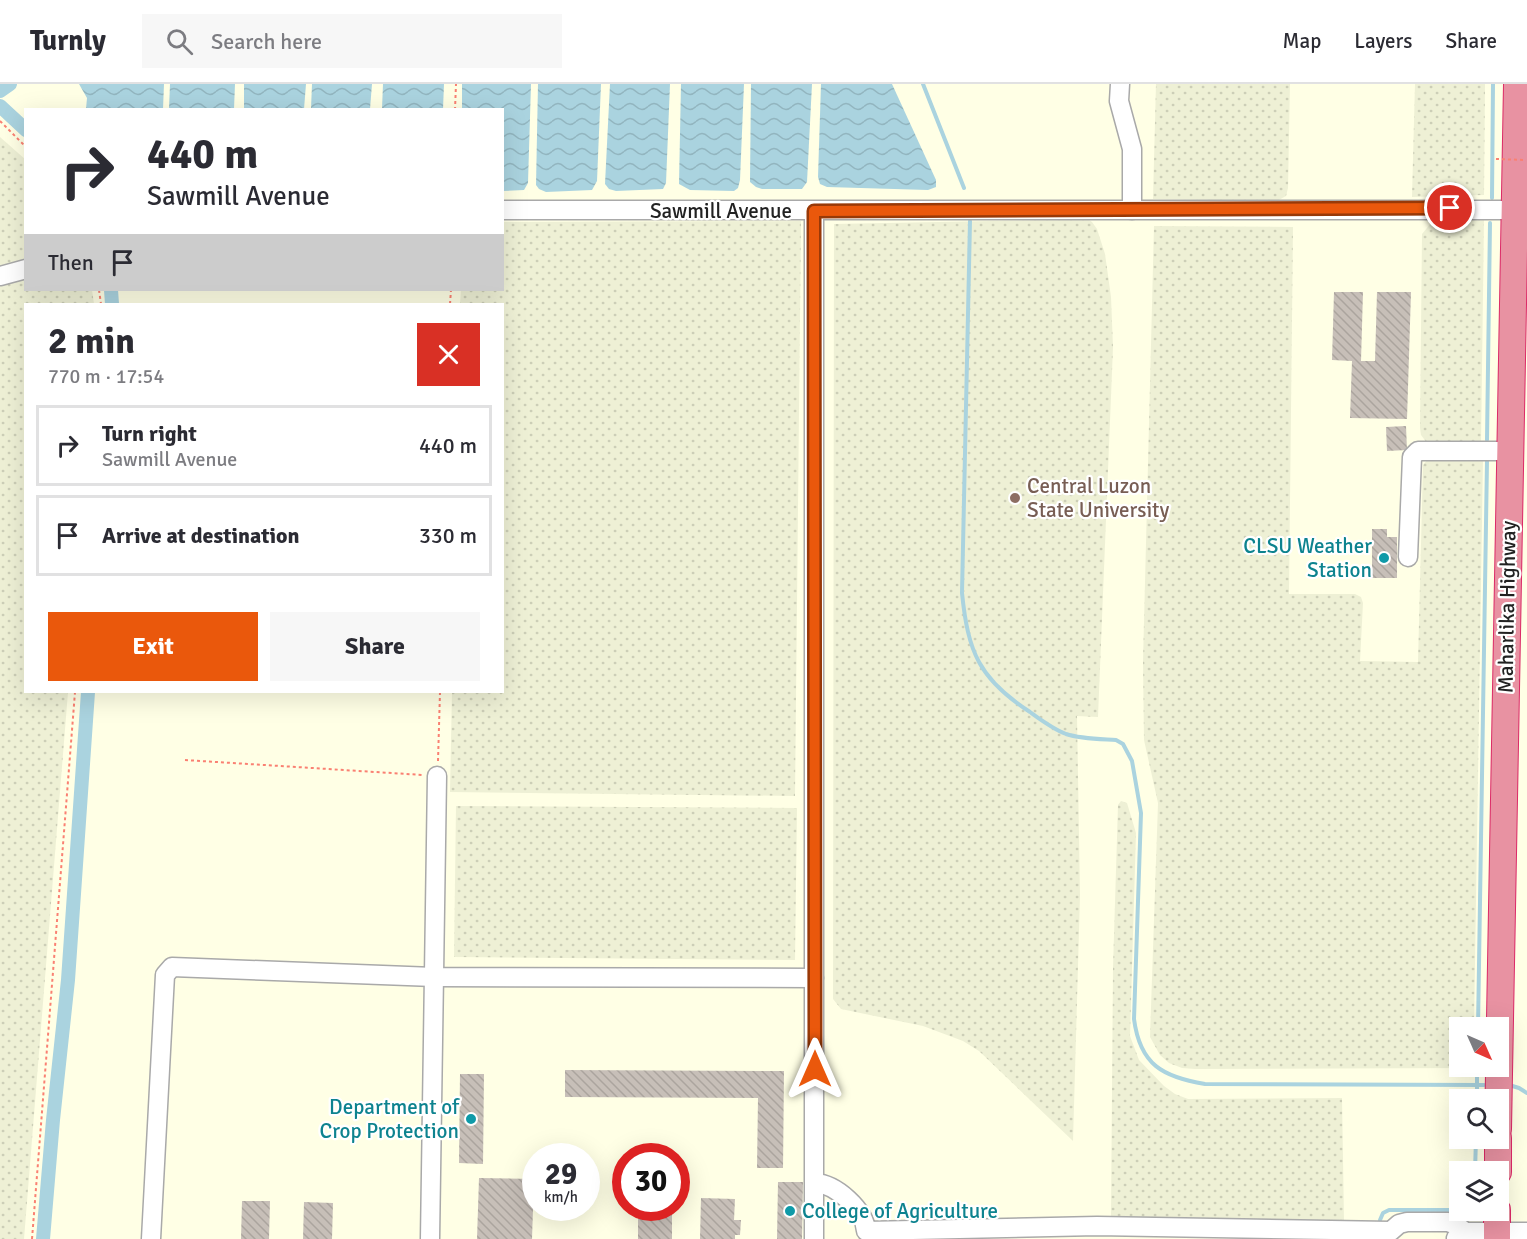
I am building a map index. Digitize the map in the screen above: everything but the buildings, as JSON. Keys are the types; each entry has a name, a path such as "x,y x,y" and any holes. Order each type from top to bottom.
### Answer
{"highway":[{"name":"Maharlika Highway","path":"1499,1089 1510,451 1521,209 1517,84"}],"street":[{"path":"1120,84 1119,101 1132,148 1132,210"},
{"name":"Sawmill Avenue","path":"504,210 1521,209"},
{"path":"814,211 814,1239"},
{"path":"0,276 24,270"},
{"path":"1408,557 1414,453 1418,451 1510,451"},
{"path":"430,1239 437,776"},
{"path":"151,1239 165,975 178,966 434,977 814,978"},
{"path":"815,1183 825,1184 840,1193 861,1215 865,1223 865,1235 1097,1226 1395,1235 1399,1224 1407,1222 1448,1222 1458,1226 1459,1236 1497,1227 1527,1232"}],"path":[{"path":"455,108 456,84"},
{"path":"0,121 24,145"},
{"path":"1496,159 1526,160"},
{"path":"32,1239 75,693"},
{"path":"185,760 437,776 440,693"}],"shaded area":[{"name":"Central Luzon State University","path":"0,84 1527,84 1527,1239 0,1239"},
{"path":"1156,84 1290,84 1286,196 1277,201 1153,199"},
{"path":"1415,84 1485,84 1484,195 1412,197"},
{"path":"0,137 24,158 24,261 0,266"},
{"path":"1484,218 1481,445 1427,443 1421,435 1420,428 1422,234 1431,223 1438,220"},
{"path":"1088,219 1097,229 1105,254 1111,297 1113,347 1098,717 1077,716 1080,896 1073,1141 979,1051 963,1041 923,1026 841,1009 833,999 834,224"},
{"path":"801,221 795,796 450,792 452,693 504,693 504,303 460,303 461,291 504,291 504,222"},
{"path":"1154,226 1293,227 1289,594 1355,594 1361,597 1363,603 1360,661 1418,662 1423,465 1428,459 1483,458 1474,1017 1449,1017 1449,1068 1195,1069 1182,1068 1169,1063 1160,1055 1150,1037 1158,803 1144,740 1143,662"},
{"path":"24,279 24,291 92,291 94,303 24,303 24,693 68,693 24,1239 0,1239 0,286"},
{"path":"1121,801 1127,803 1136,833 1130,1036 1139,1060 1164,1086 1188,1099 1342,1098 1344,1221 1111,1217 1113,968 1118,805"},
{"path":"456,806 797,808 795,960 454,957"}],"water":[{"path":"79,84 164,84 163,108 86,108 87,98"},
{"path":"170,84 235,84 234,108 169,108"},
{"path":"244,84 306,84 304,108 244,108"},
{"path":"312,84 372,84 370,108 311,108"},
{"path":"383,84 444,84 443,108 382,108"},
{"path":"462,84 531,84 528,183 524,190 504,191 504,108 462,108"},
{"path":"538,84 601,84 597,181 592,190 546,192 536,185"},
{"path":"610,84 670,84 666,183 663,189 616,191 609,189 605,184"},
{"path":"681,84 744,84 740,180 738,188 734,191 690,190 679,184"},
{"path":"751,84 812,84 807,182 802,189 762,189 750,182"},
{"path":"821,84 892,84 936,180 936,187 928,190 827,187 820,184 818,177"}],"waterway":[{"path":"0,91 10,84"},
{"path":"923,84 964,188"},
{"path":"1492,198 1493,84"},
{"path":"0,106 24,128"},
{"path":"970,221 962,593 968,632 979,662 999,688 1013,700 1056,730 1066,734 1084,738 1116,740 1123,744 1132,761 1141,813 1134,1019 1142,1048 1148,1058 1166,1072 1205,1084 1484,1085"},
{"path":"1487,440 1490,223"},
{"path":"111,291 112,303"},
{"path":"1478,1017 1487,461"},
{"path":"43,1239 68,980 88,693"},
{"path":"1477,1077 1477,1089"},
{"path":"1509,1085 1527,1093"},
{"path":"1475,1161 1476,1149"},
{"path":"1380,1220 1383,1213 1389,1210 1449,1210"}],"place":[{"name":"Central Luzon State University","path":"1015,498"},
{"name":"CLSU Weather Station","path":"1384,558"},
{"name":"Department of Crop Protection","path":"471,1119"},
{"name":"College of Agriculture","path":"790,1211"}],"route":[{"path":"815,1069 814,211 1450,208"}]}
